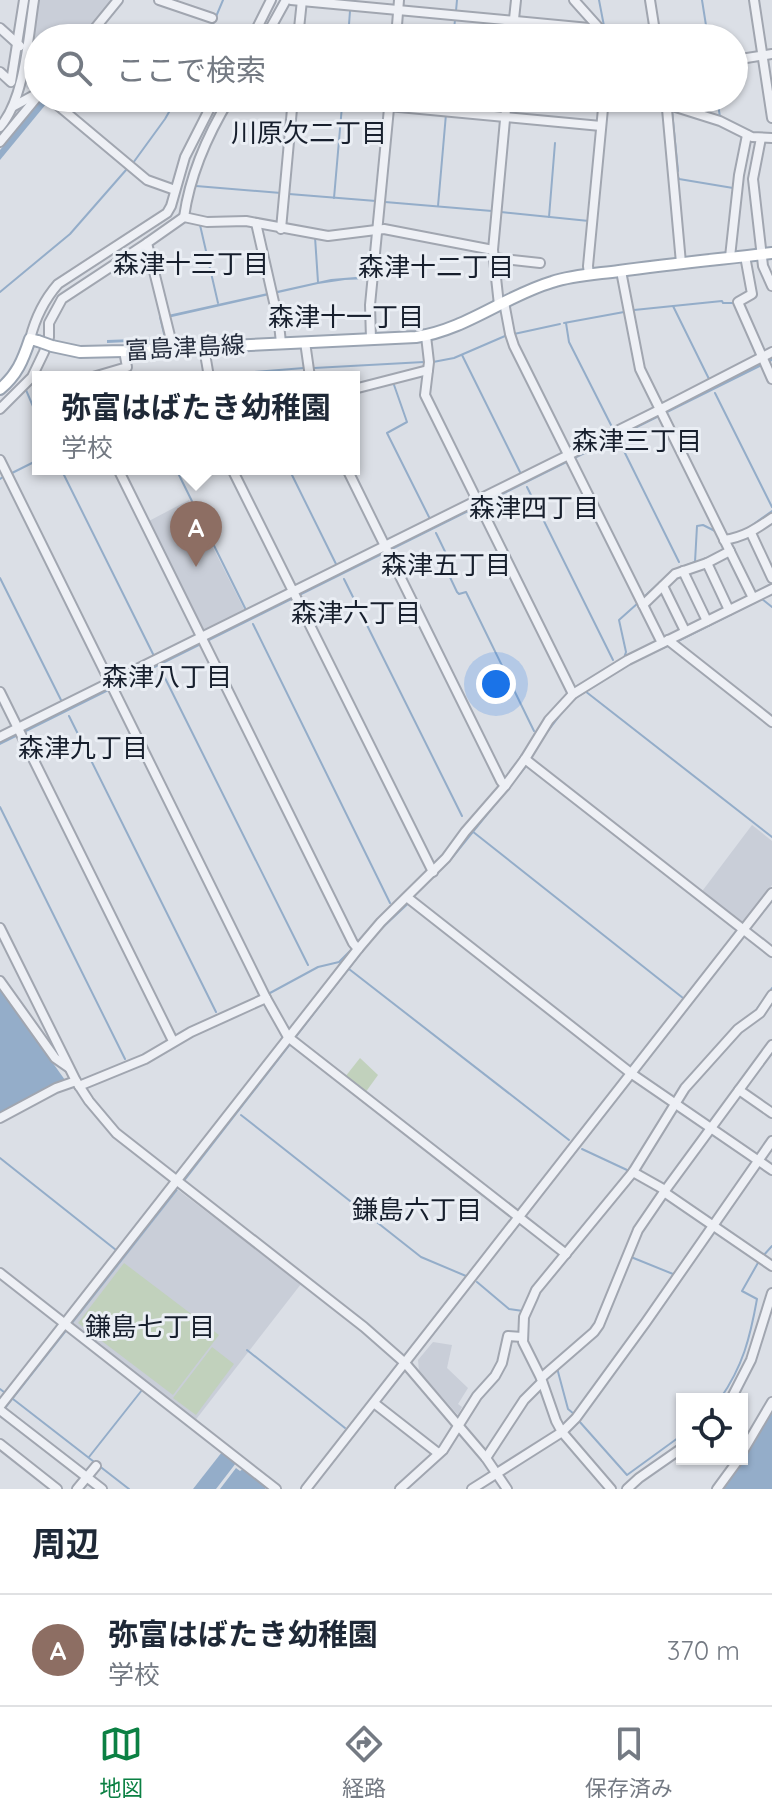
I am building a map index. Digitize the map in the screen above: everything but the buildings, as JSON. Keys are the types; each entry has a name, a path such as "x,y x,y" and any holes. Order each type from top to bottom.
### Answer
{"main road":[{"name":"富島津島線","path":"34,340 80,352 426,336 451,328 553,281 681,263 731,252 745,256 767,253"},
{"path":"0,389 15,375 34,340"}],"street":[{"path":"30,24 34,0"},
{"path":"98,24 118,0"},
{"path":"159,0 212,18"},
{"path":"260,23 271,0"},
{"path":"260,23 286,0 546,24"},
{"path":"273,24 286,0"},
{"path":"397,24 399,0"},
{"path":"514,24 516,0"},
{"path":"574,0 596,24"},
{"path":"650,0 654,24"},
{"path":"754,0 767,55 772,118"},
{"path":"300,24 302,1"},
{"path":"0,72 11,82 21,2"},
{"path":"0,28 20,45 19,57 24,60 18,96 1,125"},
{"path":"14,106 24,101"},
{"path":"0,142 24,112"},
{"path":"66,112 147,180 175,190"},
{"path":"34,340 34,322 58,284 167,213 185,157 208,112"},
{"path":"35,371 50,332 49,323 62,299 184,217 191,181 222,112"},
{"path":"281,229 292,112"},
{"path":"371,339 370,305 389,112"},
{"path":"467,112 601,126"},
{"path":"506,112 494,254 502,304 514,346 643,605 665,642 772,722"},
{"path":"589,275 602,112"},
{"path":"667,112 681,263"},
{"path":"694,112 754,137 772,138"},
{"path":"731,252 739,175 754,137"},
{"path":"754,137 753,179 767,253 763,266 772,286"},
{"path":"184,217 207,222 246,221 328,236 378,229 540,263"},
{"path":"256,223 281,343"},
{"path":"147,243 173,348"},
{"path":"745,256 752,294 738,302 772,379"},
{"path":"621,271 637,361 660,413 730,551 757,596 772,603"},
{"path":"426,336 429,362 425,395 573,694"},
{"path":"305,342 309,371"},
{"path":"204,348 208,371"},
{"path":"113,371 127,367 124,351"},
{"path":"0,737 20,731 112,687 764,361 772,352"},
{"path":"360,387 428,370"},
{"path":"0,409 32,377"},
{"path":"0,460 266,998 291,1039 566,1254"},
{"path":"121,475 358,949"},
{"path":"235,475 433,872"},
{"path":"350,475 505,786"},
{"path":"724,540 741,538 772,518"},
{"path":"751,533 772,578"},
{"path":"643,605 675,574 730,551"},
{"path":"707,563 729,610"},
{"path":"683,571 707,621"},
{"path":"663,586 685,631"},
{"path":"102,1489 2,1413 67,1325 358,949 446,858 505,786 549,720 573,694 628,660 772,589"},
{"path":"0,692 173,1041"},
{"path":"525,759 772,952"},
{"path":"306,1489 772,893"},
{"path":"408,898 632,1074 772,1170"},
{"path":"0,928 78,1084 116,1133 364,1327 405,1363 486,1458 507,1489"},
{"path":"0,981 55,1058 69,1067"},
{"path":"611,1489 556,1421 523,1342 524,1317 536,1290 633,1172 685,1088 738,1029 760,1013 772,995"},
{"path":"0,1118 56,1088 78,1084 145,1059 173,1041 266,998"},
{"path":"486,1458 524,1400 599,1325 638,1230 772,1045"},
{"path":"739,1090 772,1113"},
{"path":"472,1489 562,1432 576,1418 772,1141"},
{"path":"633,1172 772,1266"},
{"path":"0,1273 276,1489"},
{"path":"734,1393 751,1360 772,1293"},
{"path":"400,1489 447,1444 477,1396 499,1370 508,1336 522,1337"},
{"path":"748,1443 772,1402"},
{"path":"374,1403 438,1453"},
{"path":"0,1444 57,1489"},
{"path":"627,1489 676,1452"},
{"path":"717,1489 735,1465"},
{"path":"77,1489 96,1466"}],"shaded area":[{"path":"39,0 115,0 95,24 35,24"},
{"path":"189,500 245,611 205,631 147,522"},
{"path":"752,825 772,841 772,885 742,926 700,894"},
{"path":"178,1190 301,1284 194,1422 70,1326"},
{"path":"433,1342 452,1345 447,1368 468,1388 458,1404 462,1407 458,1415 419,1371 418,1360"}],"green space":[{"path":"360,1058 378,1075 365,1093 345,1077"},
{"path":"124,1263 219,1335 173,1395 78,1323"},
{"path":"212,1347 234,1364 196,1415 173,1398"}],"water":[{"path":"31,112 39,112 0,160 0,150"},
{"path":"368,276 368,279 318,284 163,319 168,340 107,343 107,340 164,338 159,317 331,279"},
{"path":"772,357 772,361 0,745 0,741"},
{"path":"407,902 409,904 376,935 185,1181 184,1176 372,936"},
{"path":"0,989 65,1080 0,1114"},
{"path":"174,1189 178,1190 0,1416 0,1410"},
{"path":"772,1410 772,1489 722,1489 739,1465 748,1465 748,1450"},
{"path":"222,1452 236,1463 216,1489 193,1489"},
{"path":"236,1468 240,1471 243,1469 267,1487 220,1489"}],"waterway":[{"path":"213,24 223,0"},
{"path":"456,11 457,0"},
{"path":"599,0 604,24"},
{"path":"702,0 706,24"},
{"path":"349,24 350,11"},
{"path":"455,20 455,24"},
{"path":"133,163 169,112"},
{"path":"334,198 341,112"},
{"path":"672,112 678,171"},
{"path":"719,112 720,117"},
{"path":"438,206 446,114"},
{"path":"549,217 555,143"},
{"path":"0,292 70,234 126,170"},
{"path":"678,177 733,188"},
{"path":"196,186 281,193"},
{"path":"289,194 376,201"},
{"path":"385,202 492,211"},
{"path":"501,212 589,221"},
{"path":"200,225 218,303"},
{"path":"315,237 318,282"},
{"path":"634,310 722,301 735,303"},
{"path":"673,306 709,379"},
{"path":"564,323 624,312"},
{"path":"566,323 569,342 612,427"},
{"path":"514,334 560,324"},
{"path":"433,362 454,358 505,336"},
{"path":"462,355 521,474"},
{"path":"314,368 424,362"},
{"path":"266,371 304,368"},
{"path":"393,382 407,422 387,433 430,519"},
{"path":"26,390 32,404"},
{"path":"715,393 772,507"},
{"path":"619,441 679,562"},
{"path":"10,474 32,463"},
{"path":"64,475 154,656"},
{"path":"179,475 246,610"},
{"path":"292,475 336,564"},
{"path":"527,487 613,660"},
{"path":"744,531 772,511"},
{"path":"644,597 672,571 695,562 697,526 703,525 717,532"},
{"path":"436,533 454,570 448,573 457,592 466,592 534,731"},
{"path":"0,578 62,702"},
{"path":"344,579 462,816"},
{"path":"768,596 772,594"},
{"path":"678,641 762,599 772,607"},
{"path":"624,658 626,652 619,620 638,603"},
{"path":"253,624 390,903"},
{"path":"574,699 631,663 667,646"},
{"path":"161,670 308,965"},
{"path":"575,688 604,670"},
{"path":"585,691 772,837"},
{"path":"544,736 567,706"},
{"path":"69,716 216,1012"},
{"path":"413,897 451,859 526,766"},
{"path":"462,830 484,805"},
{"path":"0,807 125,1059"},
{"path":"472,831 683,998"},
{"path":"358,942 376,922"},
{"path":"270,993 318,967 339,962 352,949"},
{"path":"349,969 569,1140"},
{"path":"754,1013 772,988"},
{"path":"738,1024 749,1016"},
{"path":"241,1115 421,1257 466,1276"},
{"path":"582,1149 627,1170"},
{"path":"0,1158 116,1250"},
{"path":"583,1227 632,1167"},
{"path":"686,1257 708,1226"},
{"path":"763,1256 772,1246"},
{"path":"631,1257 673,1274"},
{"path":"724,1393 740,1363 748,1339 757,1299 742,1291 759,1261"},
{"path":"477,1282 509,1309 523,1311"},
{"path":"247,1350 345,1428"},
{"path":"557,1368 568,1409 575,1412"},
{"path":"0,1389 4,1392"},
{"path":"89,1457 142,1390"},
{"path":"13,1399 129,1489"},
{"path":"579,1421 627,1475 676,1439"}],"place":[{"name":"弥富はばたき幼稚園","path":"196,567"}],"district":[{"name":"川原欠二丁目","path":"309,133"},
{"name":"森津十三丁目","path":"191,264"},
{"name":"森津十二丁目","path":"436,267"},
{"name":"森津十一丁目","path":"346,317"},
{"name":"森津三丁目","path":"637,441"},
{"name":"森津四丁目","path":"534,508"},
{"name":"森津五丁目","path":"446,565"},
{"name":"森津六丁目","path":"356,613"},
{"name":"森津八丁目","path":"167,677"},
{"name":"森津九丁目","path":"83,748"},
{"name":"鎌島六丁目","path":"417,1210"},
{"name":"鎌島七丁目","path":"150,1327"}]}
